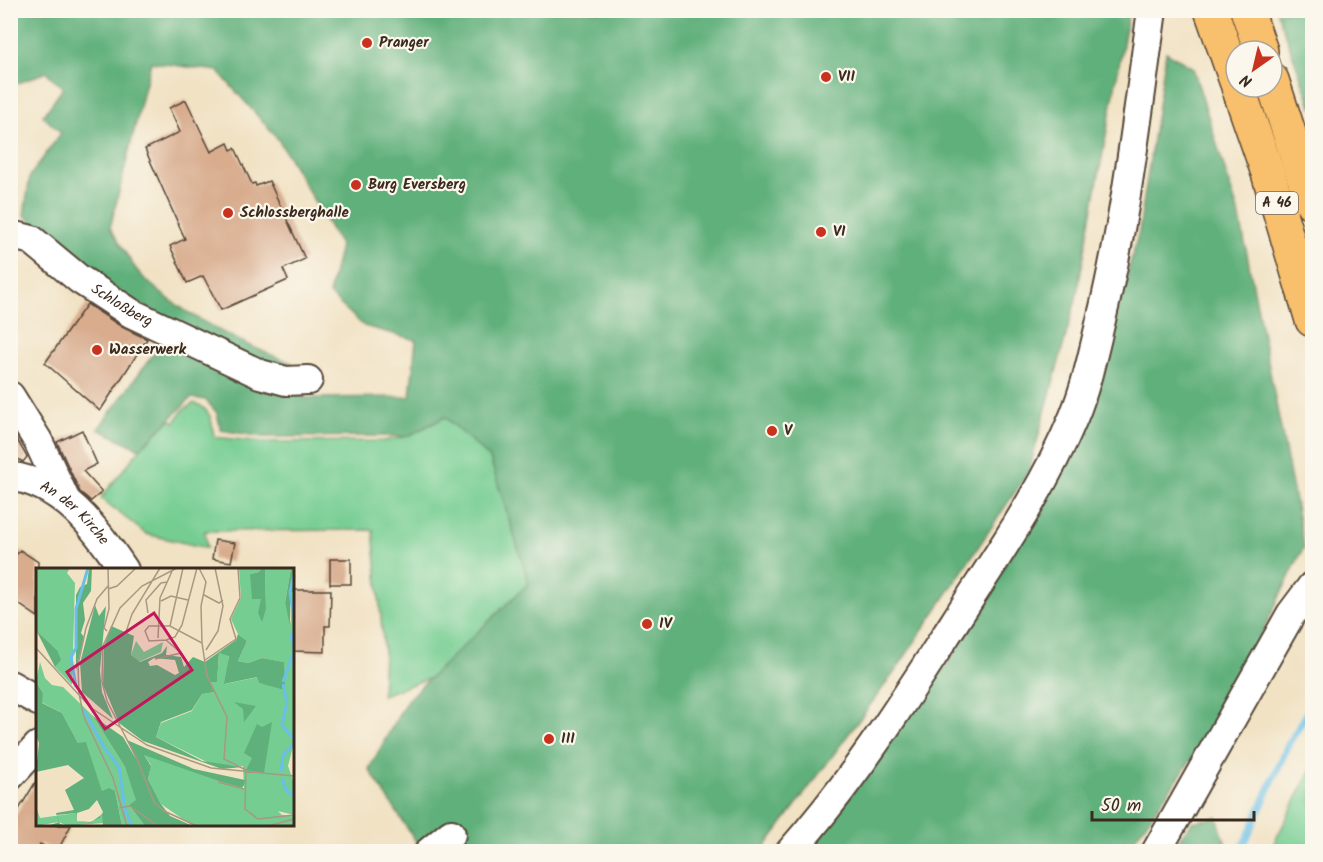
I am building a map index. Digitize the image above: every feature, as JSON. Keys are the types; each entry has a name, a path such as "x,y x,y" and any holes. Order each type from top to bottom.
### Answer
{"highway":[{"path":"1211,10 1224,47"},
{"path":"1247,10 1258,39"},
{"name":"A 46","path":"1242,99 1268,173 1312,320"},
{"name":"A 46","path":"1278,99 1312,203"}],"street":[{"path":"790,852 840,793 881,736 1021,518 1074,415 1092,359 1111,279 1128,183 1152,10"},
{"name":"Schloßberg","path":"10,239 20,237 32,240 116,305 239,366 285,381 308,380"},
{"path":"10,396 38,441 66,501"},
{"name":"An der Kirche","path":"10,476 37,483 66,501 98,534 123,568"},
{"path":"1156,852 1291,614 1312,586"},
{"path":"10,685 36,700"},
{"path":"10,776 36,748"}],"green space":[{"path":"11,11 1129,11 1076,299 1029,471 896,670 762,851 422,851 369,769 407,700 529,583 490,458 445,417 408,436 263,437 221,430 217,413 206,400 191,398 140,449 98,429 166,337 306,398 410,397 416,340 364,326 329,294 340,245 278,139 218,71 151,62 110,228 137,270 147,281 180,307 216,329 292,363 287,373 203,340 86,273 24,215 30,176 61,133 43,116 63,88 46,72 11,86"},
{"path":"1312,11 1312,108 1277,12"},
{"path":"1166,52 1193,68 1240,218 1304,547 1218,722 1126,851 809,852 957,650 1090,412 1139,231"},
{"path":"194,403 204,408 210,416 214,437 264,442 384,441 408,436 445,417 490,458 529,583 430,678 382,695 384,652 373,530 205,531 207,548 146,534 101,498 140,449 170,420 175,422 183,410"},
{"path":"1312,768 1312,851 1270,851"},
{"path":"1217,817 1226,845 1223,851 1169,852 1192,822"}],"building":[{"name":"Schlossberghalle","path":"186,100 211,152 228,143 231,150 235,148 252,184 255,183 256,186 269,181 305,259 283,269 288,280 221,310 203,276 187,283 170,246 185,239 145,149 180,132 169,108"},
{"name":"Wasserwerk","path":"87,304 122,327 147,339 100,411 45,363"},
{"path":"10,428 27,457 23,462 10,454"},
{"path":"82,430 97,464 83,471 102,492 91,501 80,492 57,442"},
{"path":"215,540 235,543 231,562 212,559"},
{"path":"10,550 17,554 20,550 38,562 36,616 10,598"},
{"path":"330,559 351,559 351,584 330,584"},
{"path":"294,590 331,590 330,626 325,626 325,652 294,651"},
{"path":"36,781 36,826 70,826 57,852 40,844 36,852 10,852 10,824"}],"waterway":[{"path":"1239,852 1289,743 1312,706"}],"place":[{"name":"Pranger","path":"367,43"},
{"name":"VII","path":"826,77"},
{"name":"Burg Eversberg","path":"356,185"},
{"name":"Schlossberghalle","path":"228,213"},
{"name":"VI","path":"821,232"},
{"name":"Wasserwerk","path":"97,350"},
{"name":"V","path":"772,431"},
{"name":"IV","path":"647,624"},
{"name":"III","path":"549,739"}]}
